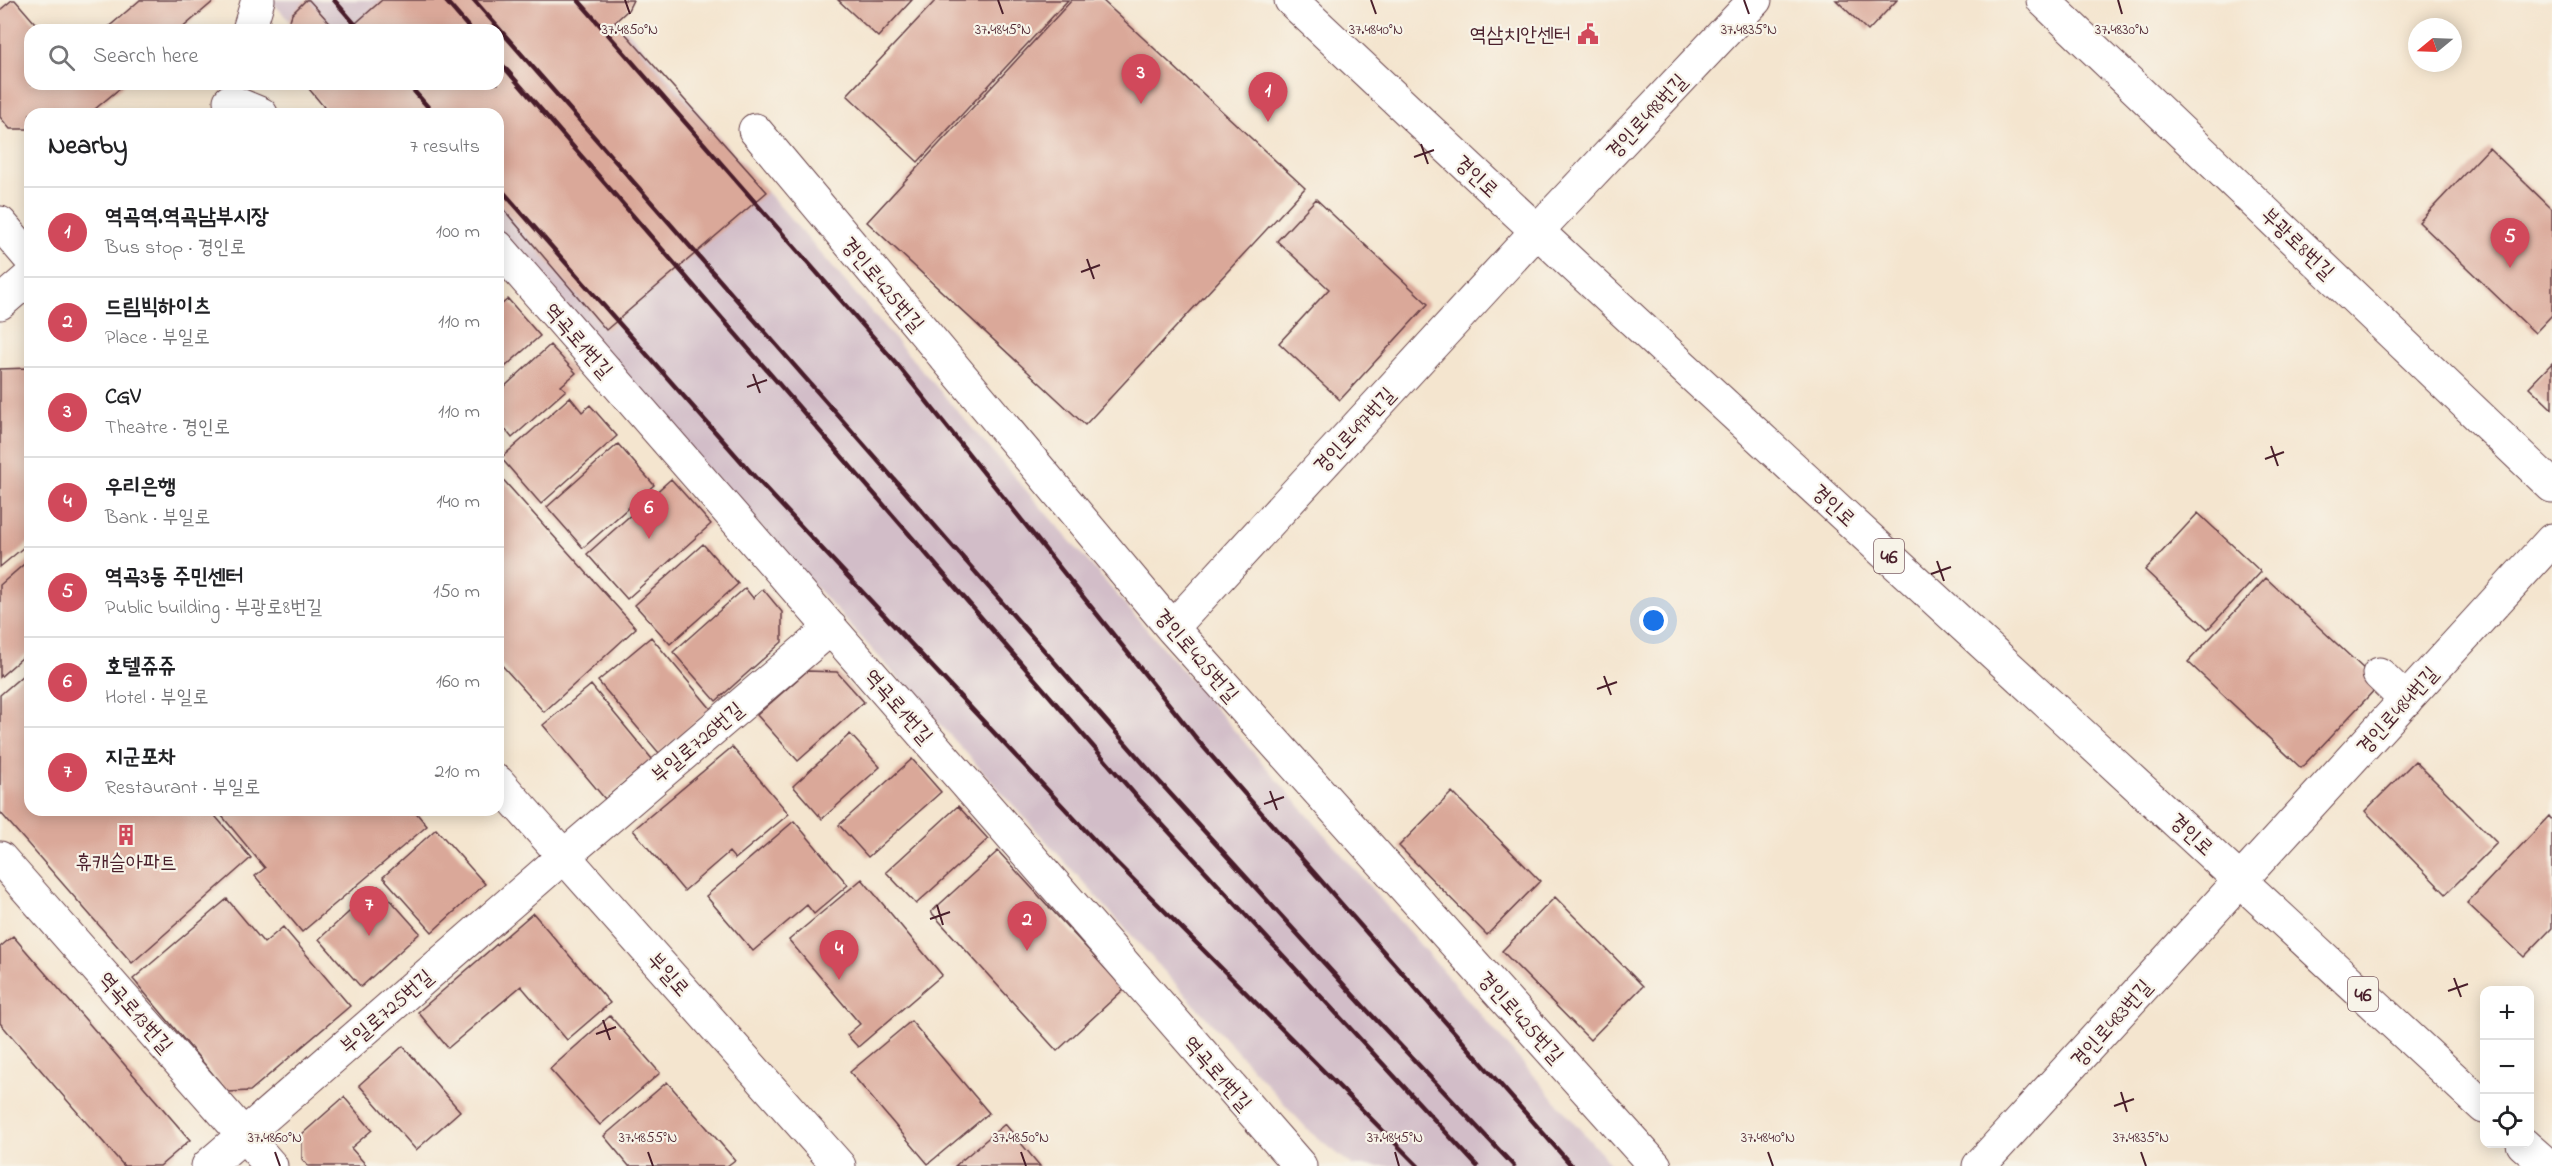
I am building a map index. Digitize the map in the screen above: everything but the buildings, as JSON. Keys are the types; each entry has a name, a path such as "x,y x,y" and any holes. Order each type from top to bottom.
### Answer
{"street":[{"path":"251,24 258,0"},
{"name":"경인로","path":"1291,0 1536,232 2242,880 2480,1103"},
{"name":"경인로498번길","path":"1536,232 1755,0"},
{"name":"부광로8번길","path":"2043,0 2552,486"},
{"path":"226,100 246,108"},
{"name":"경인로425번길","path":"755,130 1172,628 1655,1166"},
{"path":"0,223 24,251"},
{"name":"경인로497번길","path":"1172,628 1536,232"},
{"name":"역곡로1번길","path":"504,254 1300,1166"},
{"path":"0,303 24,282"},
{"name":"경인로484번길","path":"2242,880 2552,540"},
{"name":"부일로726번길","path":"564,856 831,628"},
{"path":"2379,674 2406,700"},
{"name":"부일로","path":"504,789 839,1166"},
{"name":"부일로725번길","path":"208,1166 564,856"},
{"name":"역곡로13번길","path":"0,858 271,1166"},
{"name":"경인로483번길","path":"1994,1161 2242,880"},
{"path":"2528,1148 2548,1166"}],"shaded area":[{"path":"270,0 601,0 1612,1166 1353,1166 1310,1132 791,560 504,251 504,108 498,108 498,90 504,90 504,24 292,24"}],"railway":[{"path":"334,0 355,24"},
{"path":"445,0 466,24"},
{"path":"474,0 495,24"},
{"path":"578,0 896,363 1200,743 1572,1166"},
{"path":"504,34 1156,778 1364,1007 1514,1166"},
{"path":"504,67 1137,797 1477,1166"},
{"path":"413,90 429,108"},
{"path":"504,193 755,477 1099,845 1418,1166"}],"place":[{"name":"역삼치안센터","path":"1588,34"},
{"name":"CGV","path":"1141,104"},
{"name":"역곡역.역곡남부시장","path":"1268,122"},
{"name":"역곡3동 주민센터","path":"2510,268"},
{"name":"호텔쥬쥬","path":"649,539"},
{"name":"휴캐슬아파트","path":"126,835"},
{"name":"지군포차","path":"369,936"},
{"name":"드림빅하이츠","path":"1027,951"},
{"name":"우리은행","path":"839,980"}]}
